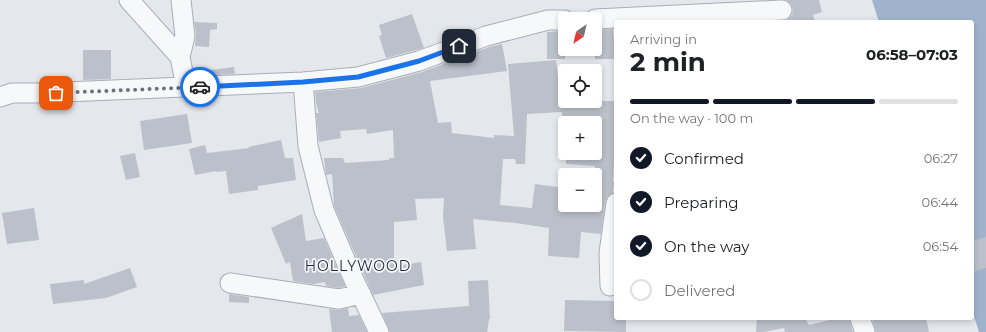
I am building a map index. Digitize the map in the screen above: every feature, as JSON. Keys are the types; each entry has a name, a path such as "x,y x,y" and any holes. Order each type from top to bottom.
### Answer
{"street":[{"path":"129,0 180,57"},
{"path":"181,0 185,36 180,57 186,87"},
{"path":"602,19 630,20 782,11"},
{"path":"0,97 12,93 303,82 358,77 419,61 486,36 548,20 558,20"},
{"path":"303,82 308,146 324,210 379,332"},
{"path":"610,286 609,253 614,217"},
{"path":"230,283 339,299 361,294"},
{"path":"861,320 865,332"}],"water":[{"path":"872,0 986,0 986,332 979,332 974,316 974,20 878,20"}],"building":[{"path":"786,0 819,0 822,12 813,15 814,20 786,20 792,15 793,9 791,4"},
{"path":"412,14 424,48 386,58 379,36 382,35 379,25"},
{"path":"194,22 217,23 217,29 210,30 209,47 195,46 196,32"},
{"path":"613,29 614,59 595,59 595,56 602,56 602,30"},
{"path":"558,31 558,56 565,56 565,59 547,59 547,32"},
{"path":"502,44 507,71 430,81 438,123 451,122 452,133 494,138 494,135 514,136 508,64 556,60 558,78 558,108 602,108 602,101 614,101 613,193 608,196 605,201 601,234 581,232 579,258 548,256 549,228 473,219 476,249 447,251 443,217 444,198 415,199 417,220 394,222 394,265 421,262 424,285 373,295 334,206 332,174 326,175 324,158 343,158 345,163 389,160 389,158 394,158 393,130 367,134 366,129 340,131 341,138 319,142 316,113 319,113 315,92 361,88 422,72 489,47","holes":["562,112 562,116 602,116 602,160 566,160 566,164 595,166 595,168 602,168 602,212 558,212 558,187 535,184 532,208 500,205 503,159 515,159 516,164 525,164 527,114"]},
{"path":"83,50 111,50 111,79 83,80"},
{"path":"234,67 235,74 195,76 194,72"},
{"path":"187,114 192,143 144,150 140,121"},
{"path":"281,140 285,158 293,158 296,180 258,186 258,190 229,194 226,171 216,171 195,175 189,149 205,145 207,153 250,148 248,147"},
{"path":"135,153 140,177 126,180 120,156"},
{"path":"34,208 39,240 7,244 2,213"},
{"path":"302,214 306,241 324,238 345,286 339,288 326,286 325,282 313,284 293,281 290,262 286,264 271,228"},
{"path":"986,237 986,268 974,271 974,240"},
{"path":"130,268 137,287 106,298 53,304 50,284 84,280 84,284"},
{"path":"488,280 490,319 487,332 390,332 382,313 469,306 468,281"},
{"path":"229,294 249,297 249,303 229,302"},
{"path":"565,300 614,301 614,320 626,320 626,332 564,331"},
{"path":"348,308 349,316 359,315 367,332 332,332 329,309 338,310"},
{"path":"757,320 806,320 809,325 830,320 850,320 853,332 785,332 784,328 756,332"},
{"path":"873,320 926,320 929,332 876,332"}],"way so far":[{"path":"56,93 200,87"}],"district":[{"name":"HOLLYWOOD","path":"358,266"}],"route":[{"path":"200,87 303,82 358,77 419,61 459,46"}]}
